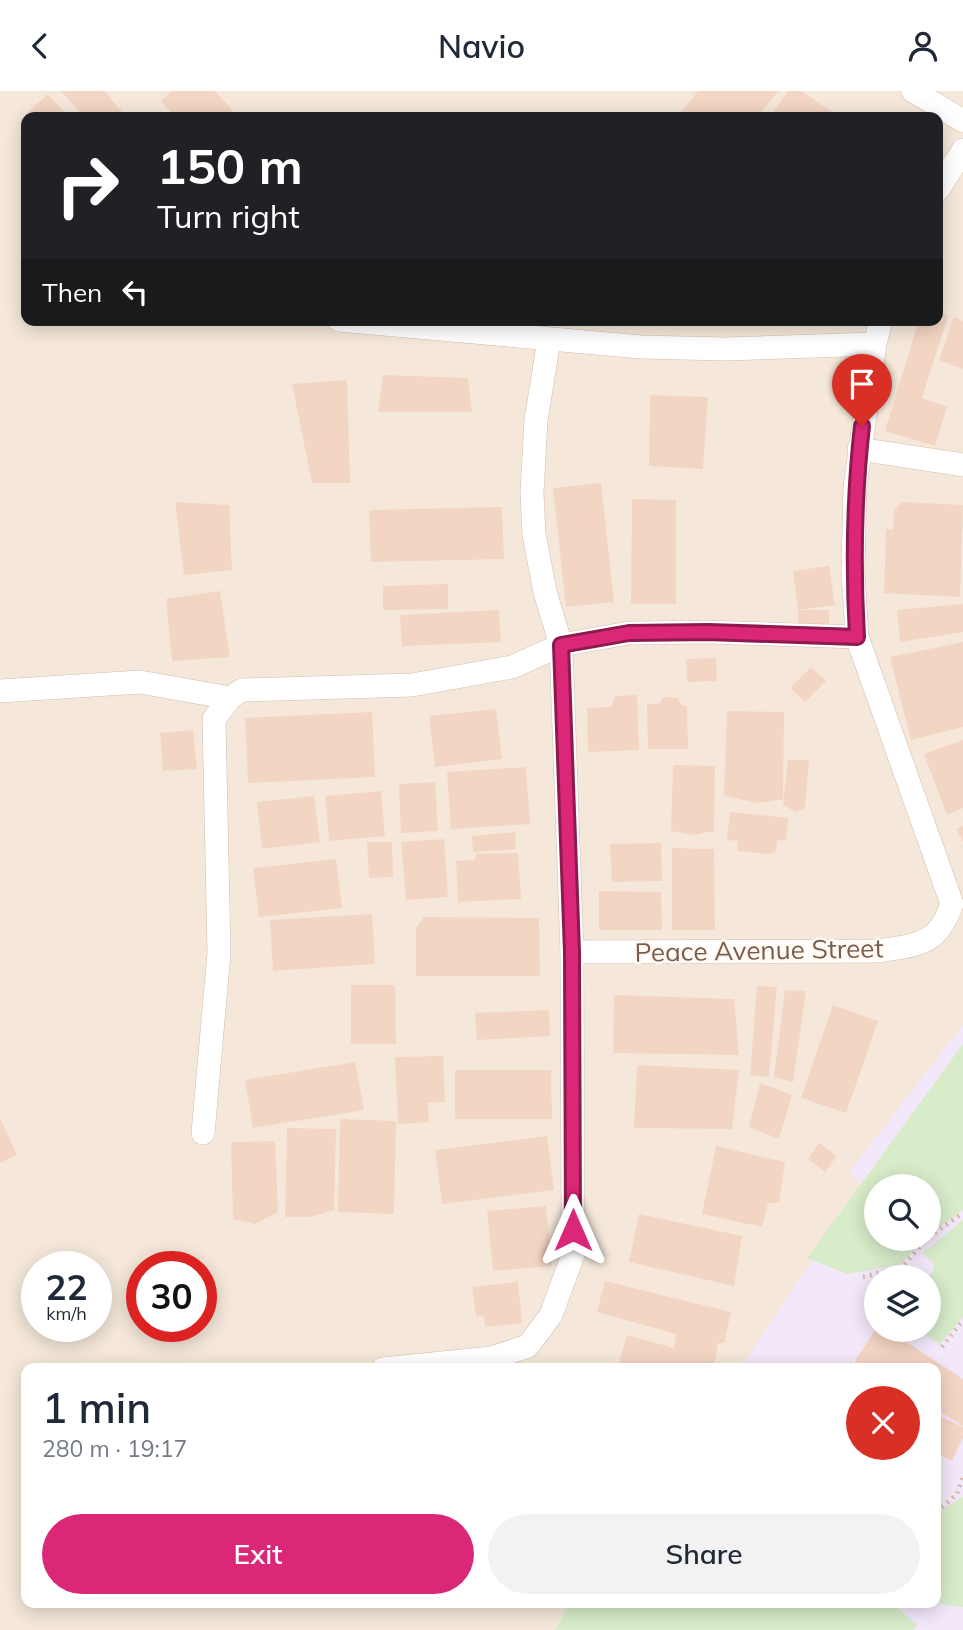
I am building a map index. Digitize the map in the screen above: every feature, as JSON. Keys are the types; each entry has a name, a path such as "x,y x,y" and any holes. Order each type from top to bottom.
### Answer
{"street":[{"path":"914,91 963,121"},
{"path":"943,182 963,150"},
{"path":"402,326 549,340 725,349 875,344"},
{"name":"Peace Avenue Street","path":"572,952 879,951 922,943 944,926 951,904 857,637 853,571 855,487 880,326"},
{"path":"442,1363 492,1358 528,1346 551,1315 573,1255 572,952 561,645 545,591 534,534 532,492 536,420 549,340"},
{"path":"859,449 963,465"},
{"path":"203,1133 219,953 214,719 230,698 242,690 412,685 512,667 561,645 642,633 708,632 857,637"},
{"path":"0,691 140,683 230,698"}],"path":[{"path":"941,1229 963,1213"},
{"path":"904,1265 916,1251"},
{"path":"942,1347 963,1320"},
{"path":"941,1508 960,1493 963,1477"}],"shaded area":[{"path":"0,91 963,91 963,1094 889,1174 864,1174 864,1208 770,1363 21,1363 21,1608 596,1608 580,1630 0,1630"},
{"path":"963,1025 963,1630 574,1630 588,1608 941,1608 941,1363 744,1363 861,1185 849,1172"}],"green space":[{"path":"963,1044 963,1210 941,1226 941,1174 868,1174"},
{"path":"864,1180 864,1251 913,1251 901,1264 864,1265 864,1271 847,1274 807,1258"},
{"path":"963,1220 963,1317 940,1344 937,1342 941,1342 941,1265 933,1265 932,1261 922,1254 926,1251 941,1251 941,1238"},
{"path":"963,1497 963,1607 941,1604 941,1510"},
{"path":"567,1608 898,1608 917,1625 913,1630 555,1630"}],"building":[{"path":"61,91 104,91 122,112 80,112"},
{"path":"172,91 215,91 234,112 171,112 161,101"},
{"path":"698,91 778,91 762,112 681,112"},
{"path":"788,91 801,91 832,112 773,112"},
{"path":"48,94 64,112 29,112"},
{"path":"943,314 948,316 922,398 947,407 935,446 885,431 917,326 943,326"},
{"path":"954,317 963,321 963,369 939,360"},
{"path":"383,375 468,378 472,412 378,412"},
{"path":"347,380 350,483 312,483 292,384"},
{"path":"650,395 708,397 703,469 649,466"},
{"path":"601,483 614,602 566,607 553,488"},
{"path":"632,499 676,500 676,604 631,604"},
{"path":"175,502 229,505 232,570 184,575"},
{"path":"903,502 963,505 960,597 884,593 886,529 893,530 894,510"},
{"path":"502,507 504,559 371,562 369,510"},
{"path":"829,566 835,605 798,610 793,571"},
{"path":"448,584 448,609 383,610 383,586"},
{"path":"220,591 230,657 172,661 166,599"},
{"path":"963,604 963,632 900,642 897,610"},
{"path":"499,610 501,642 402,646 400,615"},
{"path":"798,610 829,610 829,627 798,627"},
{"path":"963,642 963,727 911,740 890,657"},
{"path":"716,658 717,681 687,682 686,659"},
{"path":"811,667 826,681 805,702 790,688"},
{"path":"637,695 639,750 588,752 587,708 611,707 615,696"},
{"path":"663,697 678,698 680,704 687,707 688,749 648,749 647,704 659,704"},
{"path":"496,709 502,759 435,767 429,716"},
{"path":"727,711 784,712 783,799 758,803 724,796"},
{"path":"372,712 375,777 248,783 245,718"},
{"path":"193,730 197,769 163,771 160,733"},
{"path":"963,740 963,808 947,815 924,754"},
{"path":"788,760 809,760 805,808 795,812 783,804"},
{"path":"673,765 715,766 714,831 694,835 671,831"},
{"path":"526,767 530,824 451,829 447,772"},
{"path":"435,782 438,831 401,833 399,784"},
{"path":"381,791 385,836 329,841 325,796"},
{"path":"314,796 320,842 262,849 257,802"},
{"path":"730,812 788,818 786,841 777,840 776,852 768,854 737,851 738,841 727,840"},
{"path":"963,826 963,842 956,829"},
{"path":"515,832 516,849 473,852 472,836"},
{"path":"444,839 448,897 406,900 401,842"},
{"path":"367,842 392,842 393,877 369,878"},
{"path":"661,843 662,881 612,882 610,844"},
{"path":"672,848 714,849 715,930 672,930"},
{"path":"518,853 521,899 458,902 456,861 474,860 477,854"},
{"path":"336,859 342,908 259,917 253,868"},
{"path":"599,891 661,892 662,930 599,930"},
{"path":"372,914 375,964 273,971 270,920"},
{"path":"424,917 539,918 540,976 416,976 416,928"},
{"path":"351,985 395,985 396,1044 351,1044"},
{"path":"757,986 777,987 769,1077 750,1075"},
{"path":"785,990 806,991 793,1082 774,1077"},
{"path":"614,995 734,999 739,1055 613,1053"},
{"path":"833,1005 878,1021 846,1113 801,1098"},
{"path":"549,1010 550,1036 477,1040 475,1013"},
{"path":"443,1056 445,1102 428,1103 429,1122 398,1124 395,1057"},
{"path":"355,1062 364,1110 253,1128 245,1080"},
{"path":"637,1065 739,1070 732,1129 634,1128"},
{"path":"455,1070 551,1070 552,1119 455,1119"},
{"path":"760,1083 792,1095 779,1139 749,1127"},
{"path":"0,1118 17,1155 0,1163"},
{"path":"340,1119 396,1121 394,1214 338,1212"},
{"path":"287,1128 336,1129 334,1210 310,1217 285,1217"},
{"path":"547,1136 554,1190 442,1204 435,1150"},
{"path":"275,1141 278,1212 255,1224 233,1219 231,1142"},
{"path":"819,1143 837,1156 825,1172 808,1159"},
{"path":"716,1146 785,1162 779,1203 768,1203 762,1227 702,1214"},
{"path":"546,1206 552,1266 493,1271 487,1211"},
{"path":"639,1214 742,1236 734,1286 629,1262"},
{"path":"605,1281 731,1312 724,1343 718,1343 715,1363 619,1363 627,1335 674,1348 676,1334 597,1312"},
{"path":"518,1282 522,1323 485,1327 484,1316 476,1317 472,1287"},
{"path":"867,1342 906,1342 939,1363 855,1361"},
{"path":"941,1365 963,1379 963,1426 941,1412"},
{"path":"941,1416 963,1427 963,1438 952,1461 941,1456"}],"route":[{"path":"573,1230 572,952 561,645 629,633 708,632 857,637 853,571 855,487 862,426"}]}
